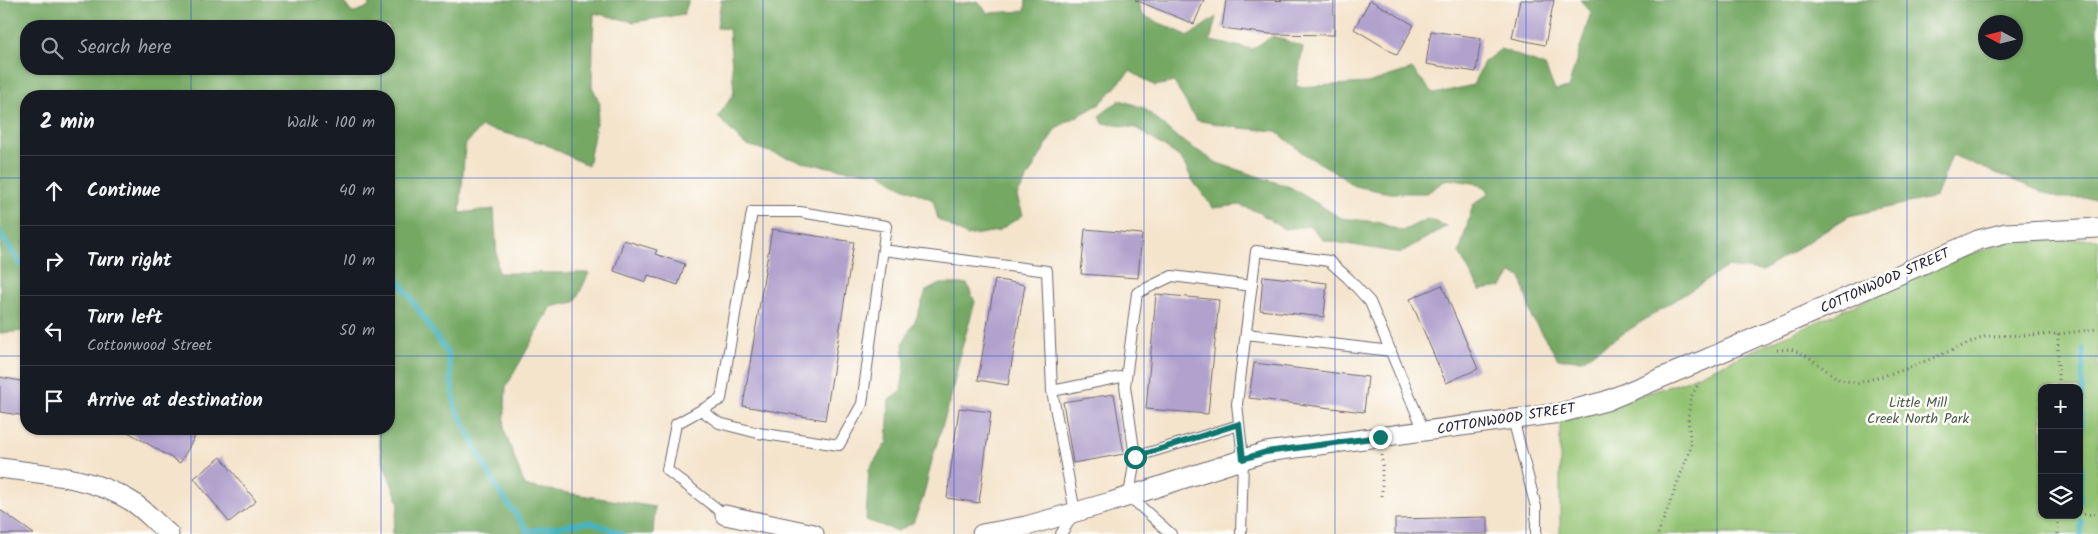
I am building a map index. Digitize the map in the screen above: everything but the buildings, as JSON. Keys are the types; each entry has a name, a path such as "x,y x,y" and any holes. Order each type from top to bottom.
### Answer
{"street":[{"name":"COTTONWOOD STREET","path":"982,534 1026,526 1076,512 1266,452 1560,413 1606,401 1978,240 2006,233 2098,228"},
{"path":"0,468 57,475 97,484 131,501 169,534"},
{"path":"725,515 814,534"}],"lane":[{"path":"701,410 719,423 758,433 839,445 862,404 886,226 800,212 752,212 721,399 701,410 676,424 667,470 725,515"},
{"path":"883,250 1047,272 1052,391 1076,512 1061,534"},
{"path":"1241,534 1243,459 1237,404 1256,251 1329,261 1348,278 1370,302 1424,431"},
{"path":"1171,534 1129,496 1135,457 1125,386 1137,293 1172,276 1252,286"},
{"path":"1246,334 1391,351"},
{"path":"1052,391 1126,376"},
{"path":"1513,419 1536,507 1536,534"},
{"path":"1135,457 1239,424"}],"path":[{"path":"1770,350 1791,348 1807,356 1840,380 1858,383 1903,370 1987,336 2058,334 2098,329"},
{"path":"2058,334 2058,384"},
{"path":"1658,534 1691,447 1688,418 1691,397 1699,384 1706,378"},
{"path":"1380,437 1383,471 1382,499"},
{"path":"2083,514 2098,515"},
{"path":"2058,519 2058,534"}],"green space":[{"path":"0,0 342,0 352,13 369,7 368,0 689,0 684,14 634,22 594,13 592,86 600,104 588,166 543,143 481,127 465,145 460,213 494,209 498,273 589,273 575,302 551,307 506,387 504,430 525,486 655,507 653,534 392,534 399,503 382,460 378,435 395,435 395,90 20,90 20,331 0,333"},
{"path":"721,0 951,0 956,4 977,1 988,13 1025,11 1026,0 1137,0 1142,15 1189,36 1216,17 1210,41 1252,49 1273,36 1303,47 1296,87 1368,83 1412,69 1434,94 1473,85 1484,62 1501,49 1545,66 1555,90 1568,88 1591,12 1580,0 2098,0 2098,198 2057,198 1952,155 1936,197 1849,216 1762,271 1727,267 1582,360 1558,359 1532,318 1521,277 1511,273 1502,287 1480,290 1459,253 1473,205 1489,193 1480,184 1447,179 1427,193 1390,193 1354,186 1332,170 1304,154 1276,131 1239,128 1196,120 1174,82 1155,86 1130,71 1100,104 1056,128 1017,196 1023,215 998,231 967,236 938,219 933,200 898,185 879,172 845,170 802,162 744,144 718,117 734,93 729,29 717,28"},
{"path":"1120,100 1144,108 1178,138 1217,163 1290,187 1341,218 1377,222 1402,231 1427,219 1447,226 1400,253 1323,240 1311,226 1284,229 1260,213 1240,205 1213,208 1193,181 1181,158 1136,128 1103,123 1099,116"},
{"name":"Little Mill Creek North Park","path":"2098,239 2098,534 1560,534 1560,420 1683,382 1964,256 2014,240"},
{"path":"940,284 967,284 975,302 923,498 913,523 897,531 866,520 869,469 887,442 889,400 901,391 905,364 903,343 916,319 926,291"}],"waterway":[{"path":"0,233 20,263"},
{"path":"395,275 448,354 455,407 497,489 528,531 591,522 622,534"},
{"path":"2081,474 2083,349"},
{"path":"2081,521 2081,534"}],"route":[{"path":"1135,457 1239,424 1243,459 1266,452 1380,437"}]}
